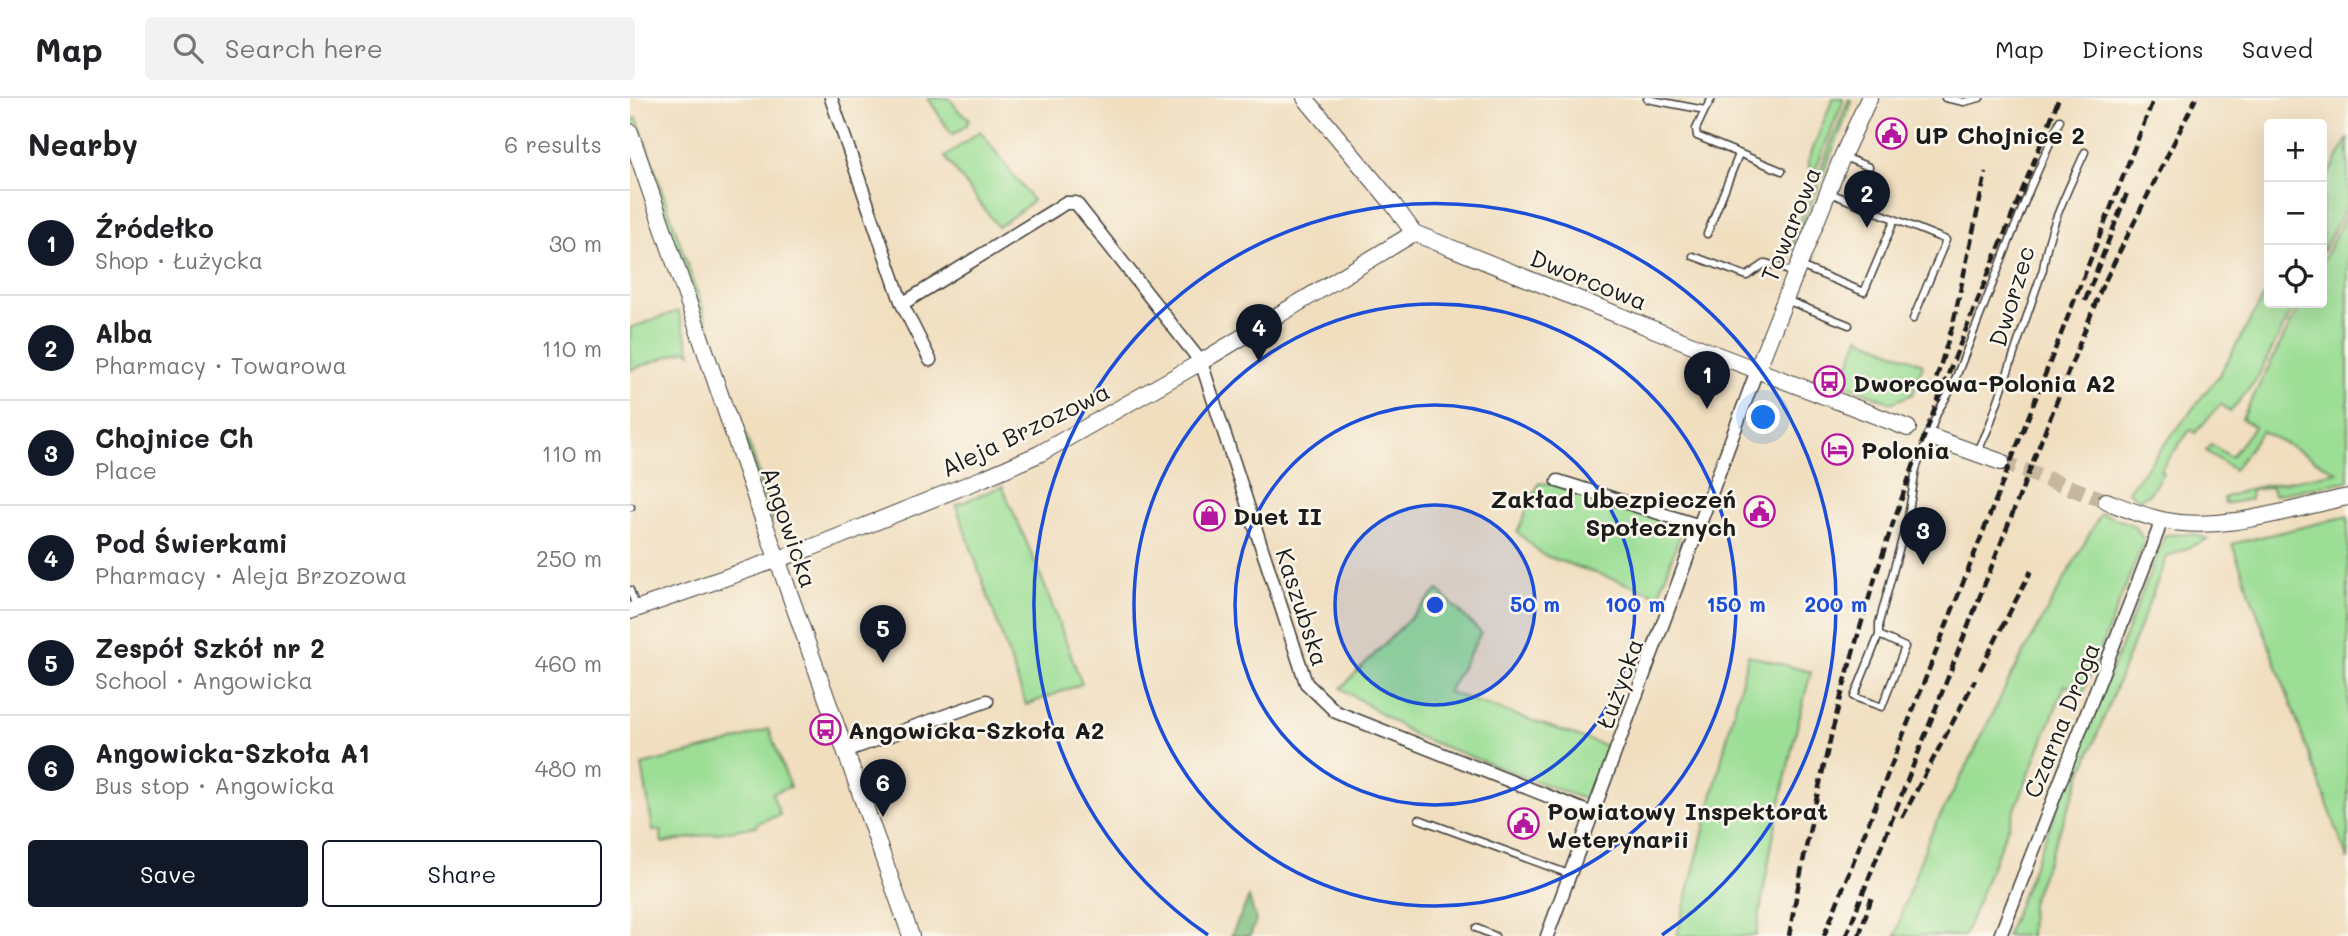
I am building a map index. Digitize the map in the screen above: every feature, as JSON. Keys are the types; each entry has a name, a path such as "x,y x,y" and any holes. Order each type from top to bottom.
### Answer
{"street":[{"path":"831,98 902,304 930,360"},
{"path":"1306,98 1414,233"},
{"name":"Towarowa","path":"1757,370 1842,157 1869,98"},
{"name":"Angowicka","path":"630,132 911,936"},
{"name":"Kaszubska","path":"902,304 1056,209 1071,202 1082,208 1201,362 1306,683 1336,712 1593,814"},
{"name":"Aleja Brzozowa","path":"633,610 778,560 1039,454 1201,362 1414,233"},
{"name":"Dworcowa","path":"1414,233 1908,428"},
{"name":"Łużycka","path":"1547,936 1757,370"},
{"path":"1931,437 2001,462"},
{"path":"1558,481 1700,526"},
{"path":"2106,501 2160,520 2218,524 2348,497"},
{"name":"Czarna Droga","path":"2000,936 2160,520"},
{"path":"845,751 987,701"}],"lane":[{"path":"1712,98 1696,129 1697,136 1782,171"},
{"path":"1945,98 1964,102 1980,98"},
{"path":"1647,99 1705,110"},
{"path":"1879,635 1905,647 1882,706 1854,697 1879,635 1878,622 1908,517 1916,469 1938,411 1951,390 2029,191 2060,120"},
{"name":"Dworzec","path":"1977,453 2043,269 2046,248 2085,152"},
{"path":"1707,234 1739,154"},
{"path":"1842,157 1869,167"},
{"path":"1828,192 1946,240 1913,319"},
{"path":"1693,256 1747,276 1766,263 1796,269 1864,292 1895,219"},
{"path":"1784,299 1849,324"},
{"path":"630,590 633,610"},
{"path":"1419,819 1570,875"},
{"path":"1476,928 1495,936"}],"green space":[{"path":"928,98 949,98 960,112 969,118 967,125 952,135"},
{"path":"1833,98 1843,98 1843,102 1812,178 1808,161"},
{"path":"1849,99 1852,102 1820,182 1816,180"},
{"path":"637,118 775,520 773,522 631,121"},
{"path":"980,131 1033,201 998,227 945,157"},
{"path":"2348,138 2348,203 2327,243 2327,182"},
{"path":"1814,185 1819,186 1787,259 1785,258"},
{"path":"2348,211 2348,481 2274,495 2272,487 2250,491 2251,499 2225,504 2224,498 2248,489 2337,472 2262,431 2234,470 2206,451 2211,444 2231,457 2254,427 2242,419 2298,308 2327,308 2327,252"},
{"path":"2264,296 2264,308 2293,308 2256,380 2230,412 2221,404 2195,433 2191,429 2160,470 2163,473 2149,494 2139,499 2128,491 2220,374"},
{"path":"678,311 691,353 686,350 630,370 630,328"},
{"path":"1859,337 1923,364 1913,394 1891,403 1842,383"},
{"path":"1539,483 1553,484 1683,526 1659,595 1543,555 1517,532"},
{"path":"1002,486 1039,571 1082,684 1026,705 956,505"},
{"path":"2101,513 2135,526 2144,540 2083,693 2065,685 1964,936 1896,936 1902,911 1929,837 2011,676"},
{"path":"2348,516 2348,860 2232,544"},
{"path":"2194,534 2208,539 2167,557 2031,903 2030,936 2006,936 2165,535"},
{"path":"1438,590 1481,633 1448,692 1607,746 1586,800 1416,736 1341,688"},
{"path":"1748,655 1811,672 1780,803 1756,936 1677,936"},
{"path":"769,729 790,787 772,793 780,815 757,823 757,826 662,843 660,830 653,831 642,765 728,743"},
{"path":"1249,897 1256,921 1250,936 1231,936"}],"tunnel":[{"path":"2001,462 2106,501"}],"railway":[{"path":"1789,936 1835,719 1881,559 1937,404 2059,98"},
{"path":"1824,936 2154,98"},
{"path":"1846,936 2101,289 2196,98"},
{"path":"1932,393 1953,324 1986,172"},
{"path":"2085,301 2127,193"},
{"path":"1980,670 2031,571"},
{"path":"1902,818 1975,680"},
{"path":"1859,936 1872,896"}],"place":[{"name":"UP Chojnice 2","path":"1892,134"},
{"name":"Alba","path":"1867,228"},
{"name":"Pod Świerkami","path":"1259,362"},
{"name":"Dworcowa-Polonia A2","path":"1830,382"},
{"name":"Źródełko","path":"1707,409"},
{"name":"Polonia","path":"1838,449"},
{"name":"Zakład Ubezpieczeń Społecznych","path":"1759,512"},
{"name":"Duet II","path":"1210,515"},
{"name":"Chojnice Ch","path":"1923,565"},
{"name":"Zespół Szkół nr 2","path":"883,663"},
{"name":"Angowicka-Szkoła A2","path":"825,729"},
{"name":"Angowicka-Szkoła A1","path":"883,817"},
{"name":"Powiatowy Inspektorat Weterynarii","path":"1524,824"}]}
